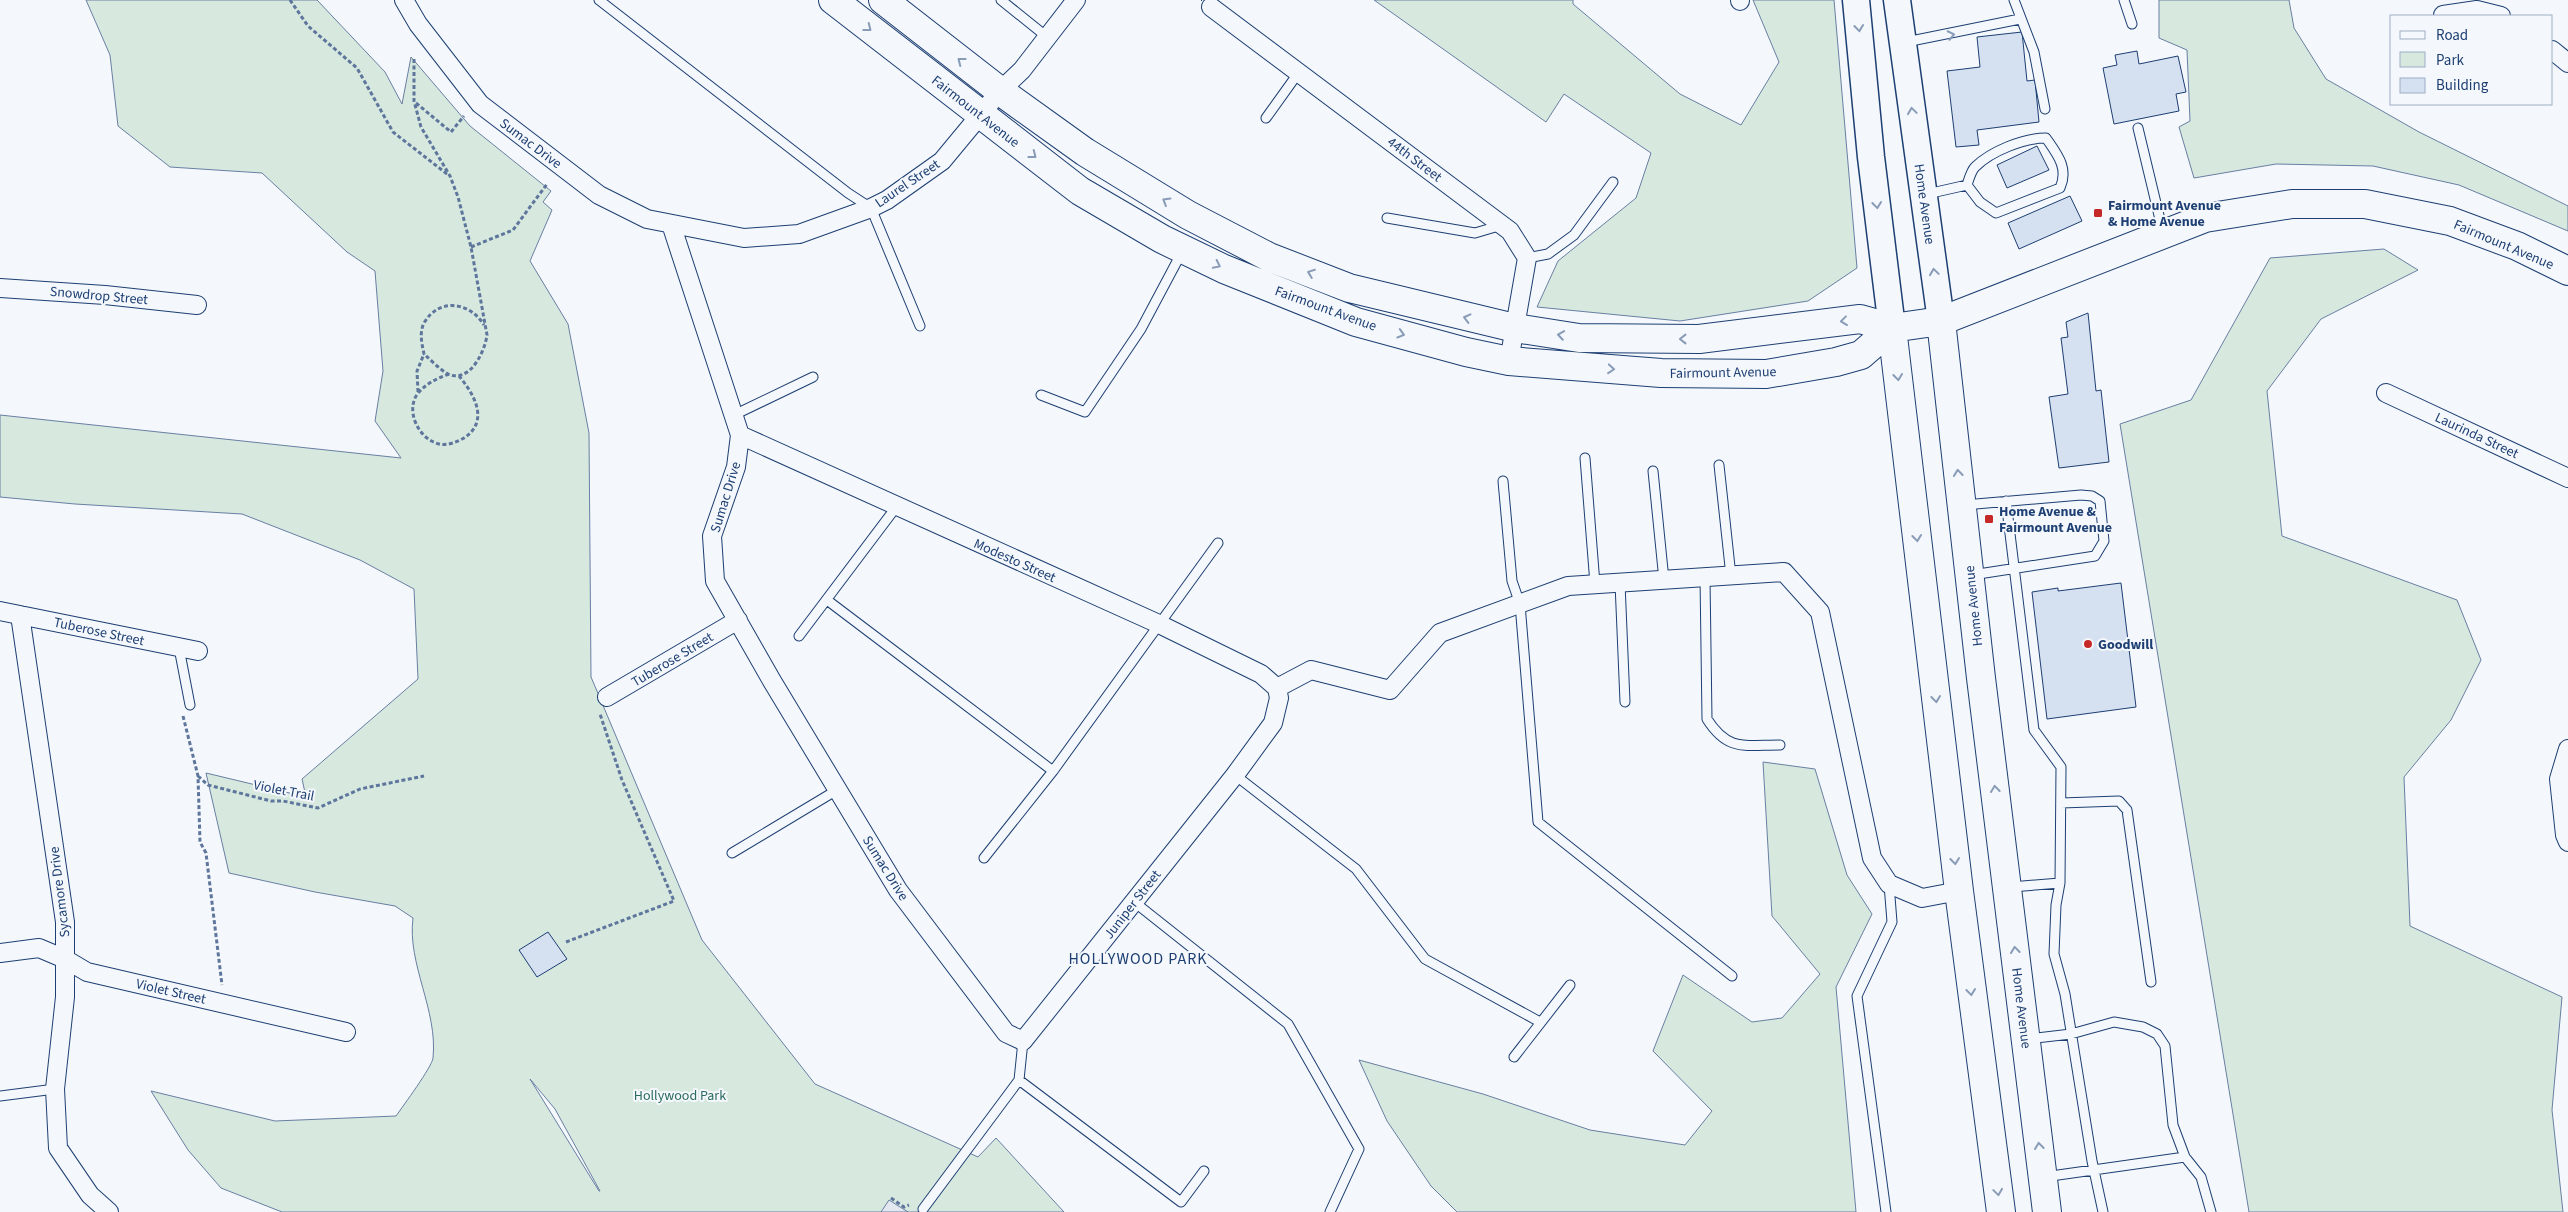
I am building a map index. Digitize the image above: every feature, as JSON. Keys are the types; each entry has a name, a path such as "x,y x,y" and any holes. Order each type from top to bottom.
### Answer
{"main road":[{"name":"Fairmount Avenue","path":"833,0 1080,191 1183,249 1224,269 1356,322 1466,352 1509,360 1661,374 1766,374 1836,362 1861,354 1892,328"},
{"name":"Fairmount Avenue","path":"883,0 1000,91 1085,152 1188,215 1269,257 1349,288 1515,328 1579,338 1699,339 1860,319 1892,328 1941,321 2205,218 2292,204 2365,204 2450,221 2517,246 2568,272"},
{"path":"1856,0 1871,157 1959,891 2001,1212"},
{"name":"Home Avenue","path":"1897,0 1941,321 2047,1212"}],"street":[{"name":"Sumac Drive","path":"404,0 418,24 480,104 599,195 647,219 671,224 740,435 736,467 712,536 715,581 898,890 1006,1033 1023,1041"},
{"name":"Laurel Street","path":"671,224 744,238 799,234 871,208 887,200 942,160 1000,91 1022,70 1076,0"},
{"name":"44th Street","path":"1211,7 1510,231 1527,258"},
{"path":"2443,15 2477,10 2497,15"},
{"path":"2553,51 2568,63"},
{"path":"1509,360 1527,258"},
{"name":"Snowdrop Street","path":"0,288 105,295 197,304"},
{"name":"Laurinda Street","path":"2386,393 2568,478"},
{"name":"Modesto Street","path":"740,435 1161,625 1261,674 1278,693"},
{"path":"1278,693 1311,670 1390,690 1440,633 1568,586 1784,572 1820,612 1872,858 1889,884 1922,898 1959,891"},
{"name":"Tuberose Street","path":"0,611 198,652"},
{"name":"Sycamore Drive","path":"20,615 65,922 65,997 55,1089 58,1148 90,1195 109,1212"},
{"name":"Tuberose Street","path":"607,697 738,620"},
{"name":"Juniper Street","path":"1023,1041 1235,775 1273,723 1278,693"},
{"path":"2568,749 2559,779 2564,835 2568,842"},
{"name":"Violet Street","path":"0,953 39,948 65,959 87,972 346,1032"}],"lane":[{"path":"599,0 848,194 871,208 920,326"},
{"path":"1001,0 1047,37"},
{"path":"2014,0 2020,20 2034,52 2045,109"},
{"path":"2124,0 2132,24"},
{"path":"1903,43 1928,40 2020,20"},
{"path":"1266,118 1299,72"},
{"path":"2138,128 2163,234"},
{"path":"2030,138 2046,138 2062,162 2065,178 2060,188 1996,213 1980,202 1967,185 1974,168 2004,149 2030,138"},
{"path":"1527,258 1548,254 1574,235 1613,182"},
{"path":"1924,195 1967,185"},
{"path":"1387,218 1475,233 1502,225"},
{"path":"1041,395 1086,412 1141,329 1183,249"},
{"path":"734,415 814,377"},
{"path":"1585,458 1595,584"},
{"path":"1719,465 1731,576"},
{"path":"1653,472 1664,580"},
{"path":"1503,481 1512,581 1520,604 1538,822 1732,976"},
{"path":"1962,505 2081,495 2092,496 2100,501 2104,541 2095,556 1970,576"},
{"path":"2006,501 2034,730 2061,767 2060,883 2054,921 2054,954 2066,994 2102,1212"},
{"path":"799,636 897,506"},
{"path":"984,858 1053,771 1161,625 1218,543"},
{"path":"1705,578 1707,719 1717,735 1735,745 1780,745"},
{"path":"1620,583 1625,702"},
{"path":"827,600 1053,771"},
{"path":"178,648 190,705"},
{"path":"1235,775 1356,869 1425,959 1540,1022"},
{"path":"732,853 838,790"},
{"path":"2061,803 2119,801 2127,810 2151,982"},
{"path":"2007,888 2060,883"},
{"path":"1886,1212 1857,996 1892,922 1889,884"},
{"path":"1133,901 1288,1024 1359,1149 1330,1212"},
{"path":"1514,1057 1570,985"},
{"path":"2026,1039 2072,1034 2114,1022 2143,1027 2157,1034 2165,1046 2173,1125 2185,1157 2201,1177 2210,1212"},
{"path":"923,1209 1019,1080 1023,1041"},
{"path":"1019,1080 1180,1202 1204,1171"},
{"path":"0,1096 55,1089"},
{"path":"2042,1177 2185,1157"}],"path":[{"path":"290,0 308,26 358,68 393,132 450,176"},
{"path":"414,59 414,102 422,127 450,176 471,247 487,335 486,347 469,371 459,376 449,374 424,354"},
{"path":"414,102 451,132 464,116"},
{"path":"471,247 513,230 546,184"},
{"path":"459,376 476,401 479,418 472,432 458,442 436,443 419,430 412,410 418,392 416,371 424,354 421,338 424,323 433,313 443,307 452,305 468,308 478,316 484,325"},
{"path":"418,392 434,380 449,374"},
{"path":"566,942 674,901 622,780 596,703 607,697"},
{"path":"190,705 183,715 198,776 200,842 206,852 209,871 224,1003"},
{"name":"Violet Trail","path":"198,776 208,785 271,801 283,801 318,808 360,790 424,776"},
{"path":"891,1198 904,1207 911,1203"}],"green space":[{"name":"Hollywood Park","path":"86,0 317,0 385,72 402,104 411,57 470,126 551,191 543,202 552,210 530,261 568,324 589,433 591,677 702,940 815,1084 978,1157 996,1138 1064,1212 282,1212 221,1188 188,1150 151,1091 275,1121 396,1116 423,1078 431,1063 433,1058 433,1040 431,1022 414,953 413,918 395,906 315,892 229,873 206,773 306,797 302,779 418,679 414,589 360,560 242,514 75,504 0,497 0,415 401,458 375,421 383,371 375,271 347,252 262,173 170,167 118,126 110,55","holes":["530,1079 555,1109 600,1191"]},
{"path":"1374,0 1573,0 1573,4 1680,94 1741,125 1779,62 1753,0 1834,0 1857,268 1808,301 1680,321 1537,307 1558,261 1636,198 1651,153 1564,94 1546,122"},
{"path":"2159,0 2289,0 2294,28 2326,79 2419,132 2568,206 2568,231 2459,185 2373,166 2276,164 2194,178 2179,127 2190,121 2187,50 2159,38"},
{"path":"2384,249 2418,270 2321,319 2267,391 2282,536 2457,600 2481,660 2451,720 2404,777 2410,926 2562,997 2552,1110 2563,1212 2249,1212 2120,424 2191,400 2270,258"},
{"path":"1763,762 1815,769 1847,875 1872,914 1836,987 1856,1212 1457,1212 1431,1186 1387,1121 1359,1060 1483,1094 1590,1130 1685,1145 1712,1111 1653,1051 1683,975 1752,1022 1782,1018 1820,974 1772,916"}],"shaded area":[{"path":"889,1200 908,1212 881,1212"}],"building":[{"path":"2022,32 2027,81 2035,80 2039,122 1977,130 1979,145 1956,147 1947,71 1980,67 1977,37"},
{"path":"2137,51 2139,64 2178,56 2186,92 2176,94 2179,111 2114,124 2103,68 2117,65 2115,55"},
{"path":"2037,146 2049,170 2007,188 1997,165"},
{"path":"2070,196 2082,221 2019,249 2008,223"},
{"path":"2088,313 2096,391 2101,390 2109,462 2059,468 2049,397 2068,394 2061,338 2068,337 2066,322"},
{"path":"2121,583 2136,707 2047,719 2032,592 2058,588 2058,591"},
{"path":"548,932 567,959 537,977 519,950"}],"place":[{"name":"Fairmount Avenue & Home Avenue","path":"2098,213"},
{"name":"Home Avenue & Fairmount Avenue","path":"1989,519"},
{"name":"Goodwill","path":"2088,644"}],"district":[{"name":"HOLLYWOOD PARK","path":"1138,958"}]}
